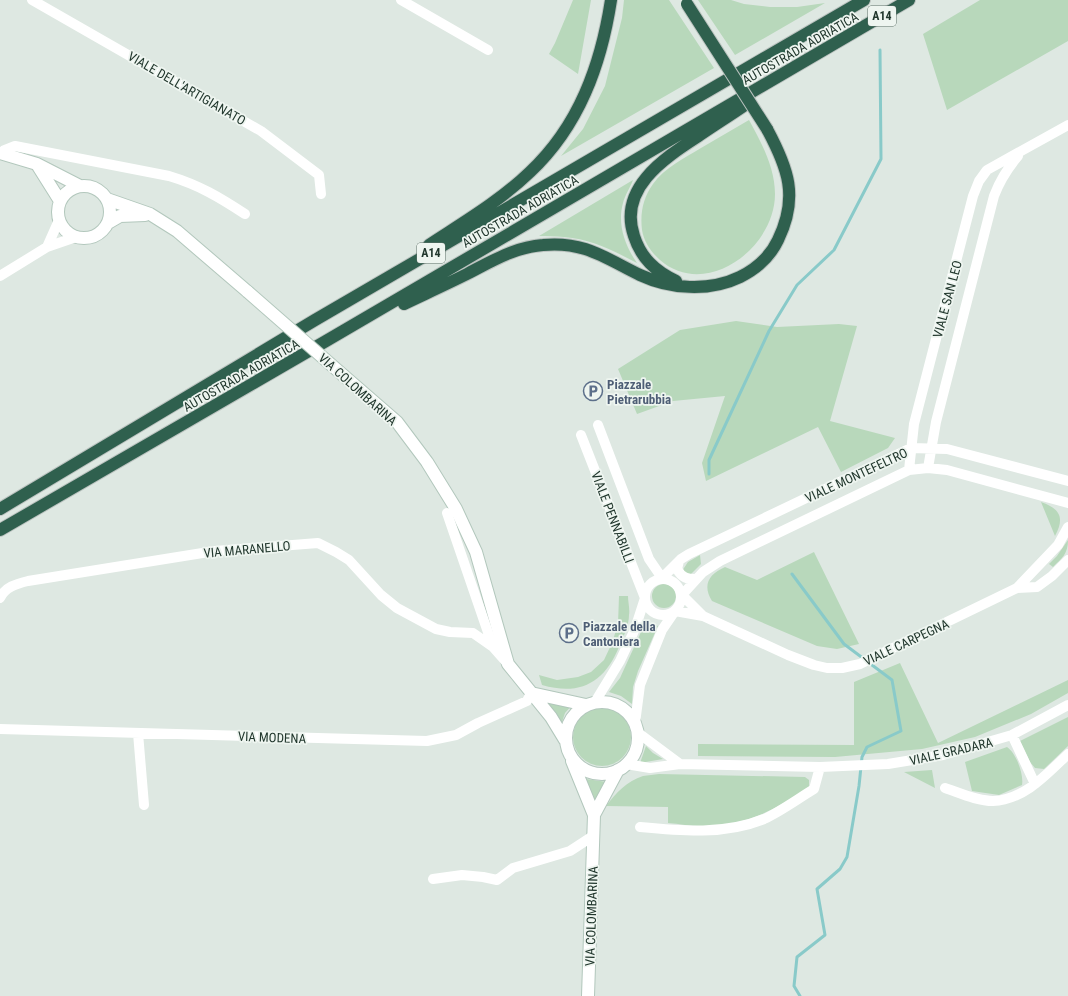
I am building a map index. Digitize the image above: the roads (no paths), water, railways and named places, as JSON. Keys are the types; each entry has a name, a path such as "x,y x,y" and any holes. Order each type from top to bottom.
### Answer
{"highway":[{"path":"315,320 491,204 530,172 546,156 562,136 588,90 596,69 606,32 611,0"},
{"name":"AUTOSTRADA ADRIATICA","path":"0,509 315,320 864,0"},
{"name":"AUTOSTRADA ADRIATICA","path":"0,530 909,0"},
{"path":"326,341 508,253 526,247 560,244 577,246 610,259 641,275 662,283 686,286 709,287 732,281 748,273 762,263 775,247 784,228 789,207 790,184 784,164 767,129 686,2"},
{"path":"686,286 665,276 654,268 640,251 631,228 631,213 634,199 640,185 660,163 673,153 856,31"}],"street":[{"name":"VIALE DELL'ARTIGIANATO","path":"32,0 261,130 320,175 321,194"},
{"path":"401,0 488,50"},
{"name":"VIALE SAN LEO","path":"909,470 914,424 979,181 987,170 1068,125"},
{"path":"0,153 15,146 169,176 213,193 245,214"},
{"name":"VIALE SAN LEO","path":"928,468 936,422 994,196 998,184 1006,171 1022,151"},
{"path":"0,153 37,164 80,186"},
{"path":"37,164 60,201"},
{"path":"76,237 65,230 59,220 58,213 60,201 68,191 80,186 86,186 98,190 107,199 110,211 108,224"},
{"name":"VIA COLOMBARINA","path":"107,199 150,214 177,231 397,422 427,462 456,509 476,552 508,664"},
{"path":"0,276 47,247 76,237 88,238 100,233 108,224 120,216 150,214"},
{"path":"47,247 59,220"},
{"name":"VIALE PENNABILLI","path":"598,426 649,559 662,578"},
{"name":"VIALE PENNABILLI","path":"581,435 645,598"},
{"name":"VIALE MONTEFELTRO","path":"662,578 679,561 689,554 911,448 947,449 1068,481"},
{"name":"VIALE MONTEFELTRO","path":"682,595 703,572 720,561 909,470 928,468 947,470 1068,503"},
{"name":"VIA COLOMBARINA","path":"447,513 492,647"},
{"name":"VIALE CARPEGNA","path":"675,611 703,616 788,655 814,665 827,668 842,668 860,664 874,658 1017,588 1058,545 1068,527"},
{"name":"VIA MARANELLO","path":"0,598 2,593 14,584 28,581 215,551 318,543 349,560 381,595 397,608 436,629 450,632 473,633"},
{"name":"VIALE CARPEGNA","path":"1017,588 1037,587 1052,576 1068,560"},
{"path":"679,561 677,569 680,575 685,578 696,579"},
{"path":"622,767 634,754 636,749 636,727 640,685 662,630 679,606 682,595 680,589 673,581 662,578 651,583 645,592 645,598 635,629 620,661 590,703 577,711 570,720 566,730 565,740 568,752 575,762 584,769 595,773 607,773 622,767 650,768 680,764 820,766 814,789 766,818 743,827 681,831 640,827"},
{"name":"VIALE CARPEGNA","path":"682,595 703,616"},
{"path":"645,598 649,609 659,615 670,614 675,611"},
{"name":"VIA COLOMBARINA","path":"473,633 492,647 508,664 550,717 565,740"},
{"path":"531,693 590,703 607,702 618,705 628,713 636,727 680,764"},
{"name":"VIA MODENA","path":"0,729 427,741 456,735 527,700 531,693"},
{"name":"VIALE GRADARA","path":"820,766 861,766 888,764 943,755 1012,736 1068,705"},
{"path":"138,733 144,805"},
{"path":"1012,736 1035,784"},
{"name":"VIA COLOMBARINA","path":"568,752 594,816 588,996"},
{"path":"945,788 969,797 992,801 1013,797 1035,784 1068,754"},
{"name":"VIA COLOMBARINA","path":"594,816 622,767"},
{"path":"433,878 462,875 483,876 497,880 513,868 570,851 593,836"}],"waterway":[{"path":"709,474 709,460 769,331 797,285 834,250 881,159 880,50"},
{"path":"792,574 844,644 864,659"},
{"path":"800,996 794,986 797,957 825,935 817,889 840,869 847,857 859,786 862,757 867,747 901,731 892,680 868,662"}],"place":[{"name":"Piazzale Pietrarubbia","path":"593,391"},
{"name":"Piazzale della Cantoniera","path":"569,633"}]}
